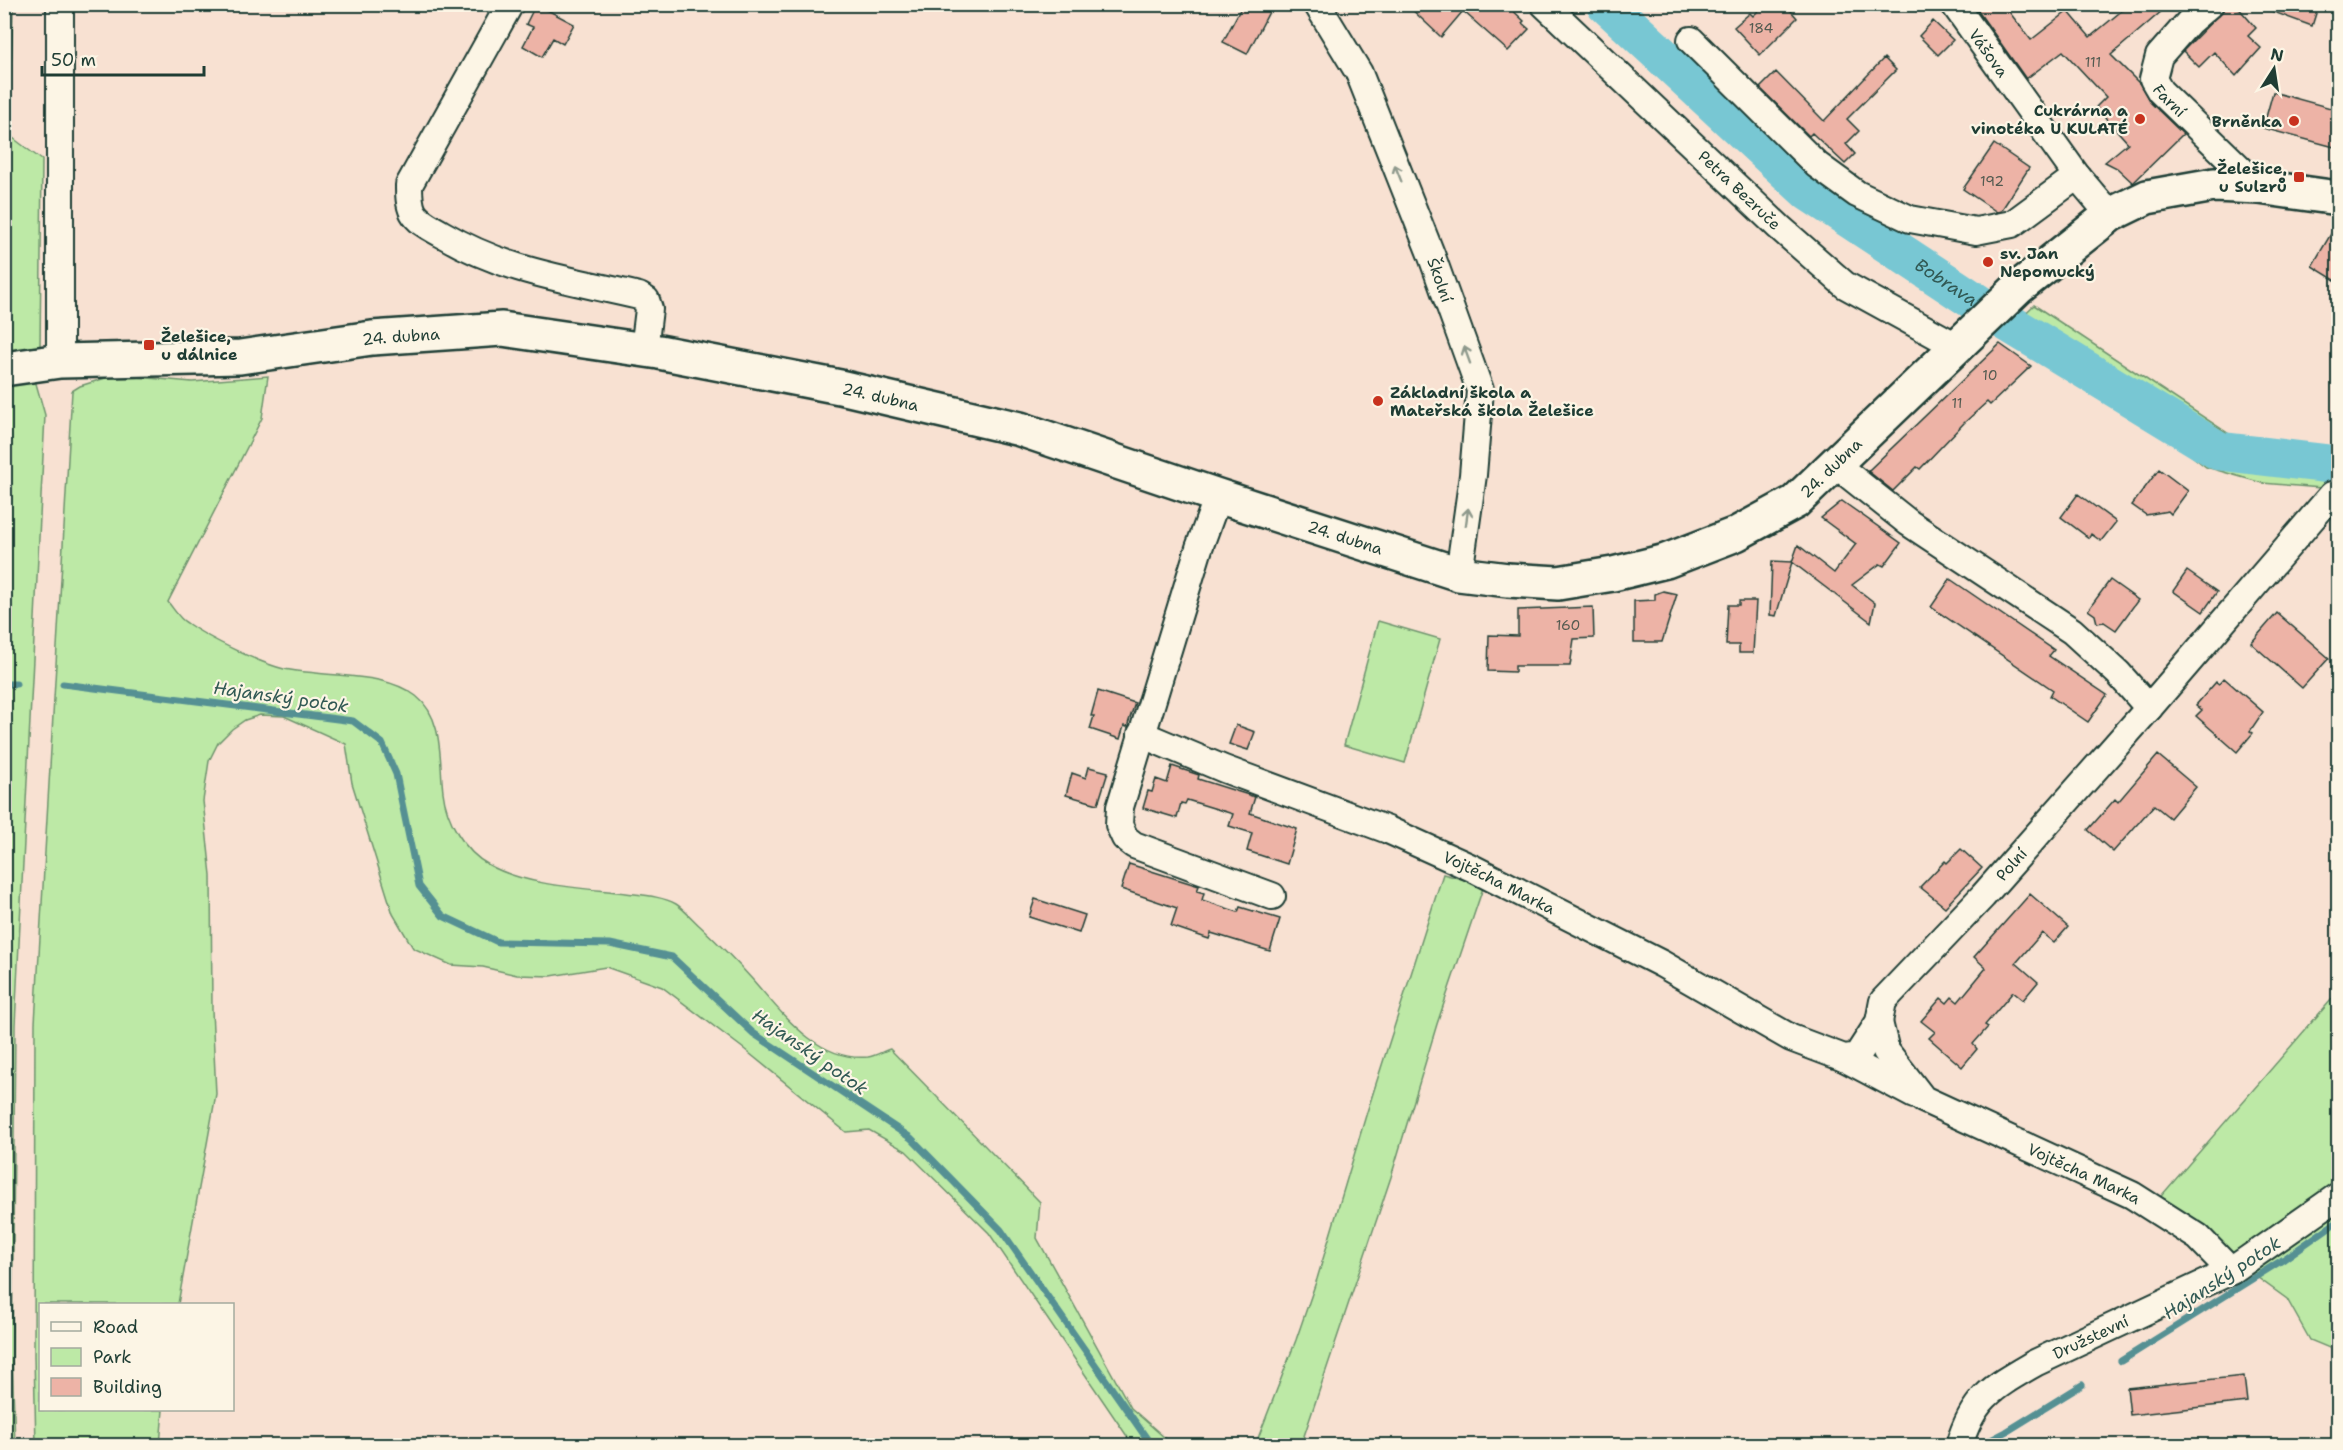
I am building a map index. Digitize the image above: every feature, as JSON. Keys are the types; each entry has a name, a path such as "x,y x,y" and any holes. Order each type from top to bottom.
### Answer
{"main road":[{"name":"24. dubna","path":"4,369 60,361 240,357 372,338 502,329 644,350 840,387 1020,429 1459,574 1558,583 1666,561 1736,534 1795,502 2018,288 2110,215 2147,197 2214,185 2259,186 2338,198"}],"street":[{"path":"60,4 60,361"},
{"path":"510,4 409,185 409,198 413,213 422,222 450,239 507,265 639,296 646,300 649,309 644,350"},
{"name":"Školní","path":"1317,4 1359,73 1431,254 1480,390 1473,475 1459,574"},
{"name":"Petra Bezruče","path":"1544,4 1762,211 1845,285 1969,336"},
{"name":"Vášova","path":"1954,4 2077,176 2110,215"},
{"name":"Farní","path":"2210,4 2189,21 2159,56 2153,79 2160,91 2259,186"},
{"path":"1691,40 1817,165 1857,194 1910,219 1976,231 2012,224 2077,176"},
{"path":"1836,465 1909,523 2072,631 2118,673 2149,708"},
{"name":"Polní","path":"1879,1022 1883,1001 1983,896 2149,708 2331,495"},
{"path":"1218,496 1141,734 1120,807 1119,825 1125,838 1134,845 1272,896"},
{"name":"Vojtěcha Marka","path":"1141,734 1224,770 1388,830 1472,868 1662,964 1791,1038 1844,1058 1923,1099 2132,1195 2198,1237 2231,1271"},
{"path":"1844,1058 1857,1056 1879,1022"},
{"name":"Vojtěcha Marka","path":"1879,1022 1886,1051 1923,1099"},
{"name":"Družstevní","path":"1959,1446 1962,1433 1979,1400 2005,1380 2035,1363 2231,1271 2338,1196"}],"green space":[{"path":"13,4 9,135 42,160 40,348 5,352 4,5"},
{"path":"2034,305 2232,436 2338,453 2338,511 2327,513 2333,489 2262,483 2206,467 2138,414 2006,332"},
{"path":"115,375 192,382 268,376 262,418 168,602 182,619 220,643 274,666 296,671 368,678 405,689 425,705 436,727 443,792 448,813 464,843 480,859 504,872 537,882 645,895 670,901 682,909 746,972 802,1033 833,1052 850,1056 874,1056 890,1049 1040,1202 1037,1238 1131,1408 1173,1445 1133,1445 989,1233 906,1151 869,1130 846,1132 744,1049 662,987 606,967 551,976 517,975 483,967 451,965 413,948 393,914 352,783 346,744 284,716 260,715 245,720 218,743 209,761 203,801 211,875 212,1010 216,1094 178,1303 39,1303 39,1411 163,1411 160,1445 36,1446 35,1023 72,391 80,386"},
{"path":"35,380 45,415 15,1025 12,1354 15,1446 4,1445 4,385"},
{"path":"1378,621 1440,639 1405,763 1344,745"},
{"path":"1443,874 1484,885 1437,1024 1391,1177 1301,1445 1255,1446 1317,1279 1367,1112"},
{"path":"2338,992 2338,1360 2332,1349 2310,1340 2287,1299 2155,1203"}],"building":[{"path":"536,4 574,24 563,44 553,38 542,57 523,46 533,27 526,24"},
{"path":"1243,4 1260,4 1270,10 1247,54 1223,42"},
{"path":"1406,4 1506,4 1529,29 1508,51 1463,11 1441,37"},
{"path":"1765,4 1785,4 1797,18 1760,55 1734,27 1750,13 1753,16"},
{"path":"1973,4 2003,4 2031,40 2068,11 2090,37 2130,4 2170,4 2111,55 2140,84 2150,102 2183,134 2133,183 2117,168 2105,162 2128,143 2096,107 2106,97 2063,51 2026,79"},
{"path":"2229,4 2235,4 2256,28 2248,36 2261,48 2236,76 2214,52 2199,67 2183,51"},
{"path":"2260,4 2319,4 2312,26 2260,7"},
{"path":"1933,21 1953,40 1938,55 1919,36"},
{"path":"1884,58 1896,70 1847,119 1859,131 1846,144 1855,154 1845,164 1812,133 1809,136 1760,88 1776,72 1824,121"},
{"path":"2273,92 2338,110 2338,148 2263,128"},
{"path":"1994,144 2029,168 2001,211 1997,212 1963,189"},
{"path":"2338,222 2338,282 2312,266"},
{"path":"2000,344 2031,366 1990,405 1987,402 1920,469 1917,467 1893,491 1868,471"},
{"path":"2159,469 2188,491 2171,514 2168,511 2146,515 2132,505"},
{"path":"2078,494 2116,522 2101,541 2091,534 2089,538 2061,517"},
{"path":"1842,501 1901,543 1884,566 1880,564 1852,585 1875,603 1871,622 1792,562 1798,545 1834,573 1856,544 1821,518"},
{"path":"1772,561 1792,562 1776,616 1770,615"},
{"path":"2187,571 2217,592 2203,612 2173,591"},
{"path":"1950,579 2054,650 2049,656 2107,695 2088,722 2050,696 2053,690 1931,607"},
{"path":"2110,580 2138,600 2116,630 2104,622 2097,623 2095,615 2088,610"},
{"path":"1663,591 1677,594 1662,642 1634,642 1634,601 1655,600 1655,594"},
{"path":"1739,601 1756,601 1753,653 1739,653 1739,645 1726,645 1728,605 1739,605"},
{"path":"1593,607 1594,638 1574,639 1570,666 1515,666 1515,672 1488,671 1489,635 1518,636 1518,610"},
{"path":"2277,613 2329,658 2302,688 2251,643"},
{"path":"2224,678 2263,712 2250,731 2253,733 2237,752 2196,716 2202,710 2196,705 2216,682 2219,684"},
{"path":"1098,691 1135,703 1127,727 1124,726 1120,739 1090,729"},
{"path":"1236,725 1255,732 1248,750 1229,744"},
{"path":"2158,755 2196,787 2170,818 2154,805 2113,852 2088,830 2115,799 2118,802"},
{"path":"1172,766 1199,775 1198,779 1255,797 1250,813 1297,829 1287,864 1247,851 1252,833 1229,826 1233,814 1187,800 1185,804 1181,803 1177,818 1143,808 1148,791 1152,792 1156,779 1167,783"},
{"path":"1089,767 1108,772 1098,804 1066,795 1072,773 1086,778"},
{"path":"1961,849 1982,868 1945,907 1920,887 1945,861 1947,863"},
{"path":"1129,864 1199,886 1197,891 1204,893 1202,900 1238,912 1240,907 1280,919 1270,951 1211,933 1209,939 1171,926 1177,908 1121,889"},
{"path":"2030,894 2068,927 2054,943 2042,933 2016,963 2038,982 2023,1000 2013,992 1985,1025 1988,1027 1973,1044 1977,1049 1962,1067 1929,1038 1935,1032 1921,1021 1941,998 1947,1003 1952,997 1958,1002 1986,968 1974,957"},
{"path":"1035,899 1085,915 1079,933 1029,917"},
{"path":"2244,1376 2247,1402 2130,1415 2127,1388"}],"waterway":[{"name":"Bobrava","path":"1606,4 1809,192 1997,316 2219,451 2338,465"},
{"name":"Hajanský potok","path":"4,684 16,684"},
{"name":"Hajanský potok","path":"63,684 353,721 382,743 396,774 419,886 443,916 498,942 610,944 672,957 753,1033 911,1138 1001,1230 1152,1446"},
{"name":"Hajanský potok","path":"2121,1361 2284,1259 2338,1221"},
{"name":"Hajanský potok","path":"1979,1446 2082,1385"}],"place":[{"name":"Cukrárna a vinotéka U KULATÉ","path":"2140,119"},
{"name":"Brněnka","path":"2294,121"},
{"name":"Želešice, u Sulzrů","path":"2299,177"},
{"name":"sv. Jan Nepomucký","path":"1988,262"},
{"name":"Želešice, u dálnice","path":"149,345"},
{"name":"Základní škola a Mateřská škola Želešice","path":"1378,401"}]}
